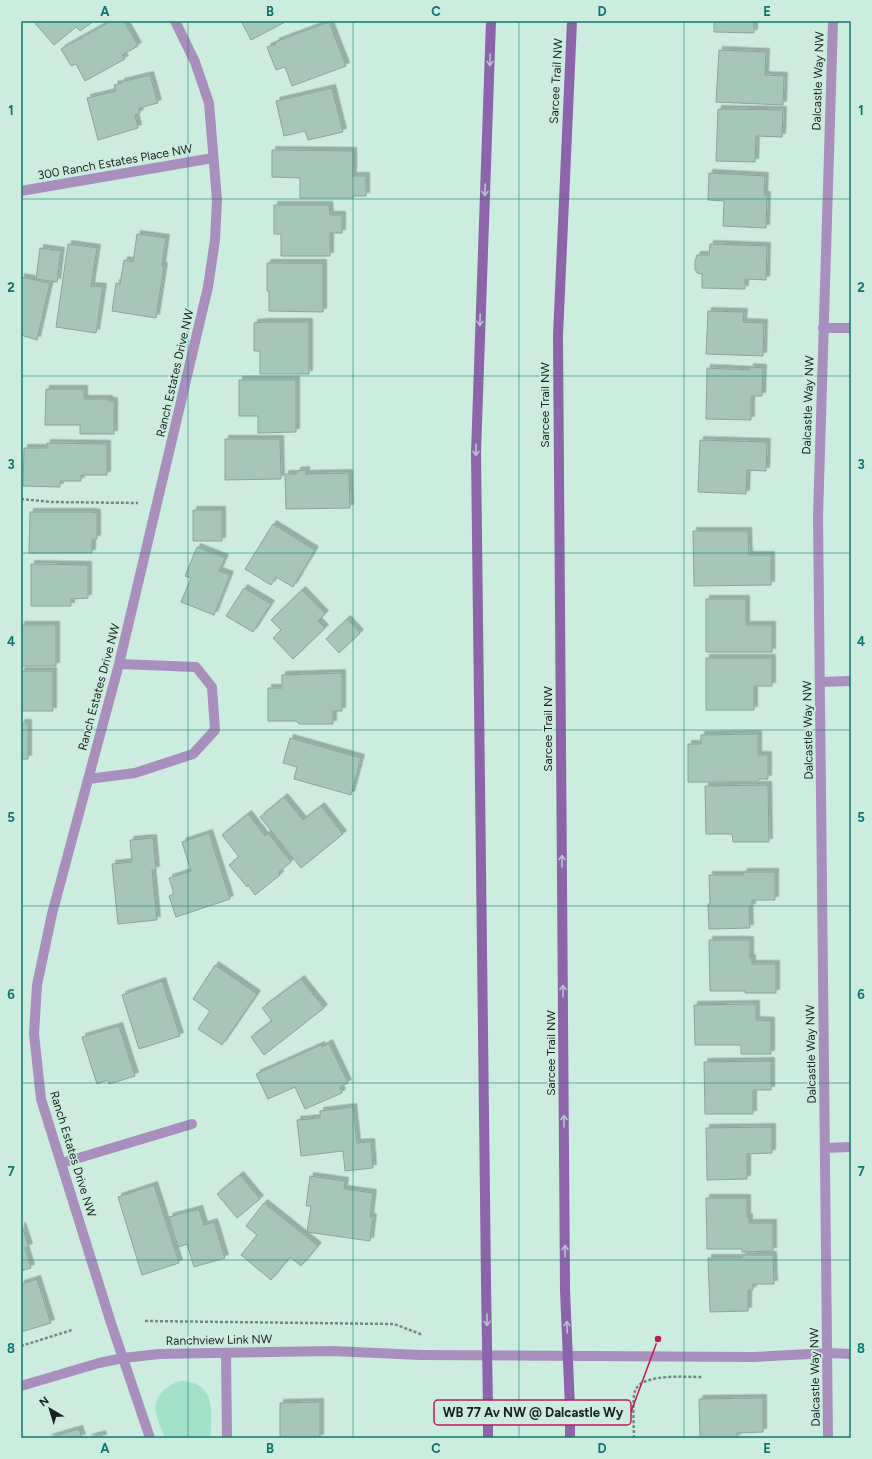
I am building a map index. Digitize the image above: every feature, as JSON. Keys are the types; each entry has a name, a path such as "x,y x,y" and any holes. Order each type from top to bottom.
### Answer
{"main road":[{"path":"488,1438 476,453 491,21"},
{"name":"Sarcee Trail NW","path":"570,1438 566,1290 558,336 572,21"}],"street":[{"name":"Ranch Estates Drive NW","path":"150,1438 111,1324 41,1099 34,1034 37,985 52,914 119,664 158,504 209,279 215,240 217,200 209,103 195,62 175,21"},
{"name":"Dalcastle Way NW","path":"828,1438 818,517 834,21"},
{"name":"300 Ranch Estates Place NW","path":"21,191 213,158"},
{"path":"823,328 851,328"},
{"path":"88,780 135,774 193,754 215,730 212,687 196,667 119,664"},
{"path":"820,682 851,681"},
{"path":"62,1163 192,1124"},
{"path":"826,1148 851,1147"},
{"name":"Ranchview Link NW","path":"21,1386 99,1363 123,1358 159,1354 332,1351 421,1355 754,1357 828,1353 851,1354"},
{"path":"226,1353 227,1438"}],"path":[{"path":"21,499 52,502 158,504"},
{"path":"145,1321 394,1324 429,1337"},
{"path":"21,1346 72,1330"},
{"path":"634,1438 635,1390 642,1382 656,1378 709,1377"}],"green space":[{"path":"181,1381 193,1383 201,1387 210,1400 211,1438 165,1438 156,1413 157,1401 159,1396 166,1388"}],"building":[{"path":"33,21 94,21 80,31 76,27 54,45"},
{"path":"111,21 124,21 138,46 122,55 125,59 85,81 76,64 71,66 61,49"},
{"path":"241,21 287,21 251,40"},
{"path":"714,21 754,21 754,33 714,32"},
{"path":"329,22 346,66 292,86 285,67 276,70 267,47 276,44 275,42"},
{"path":"719,50 766,52 765,75 784,76 783,105 716,102"},
{"path":"150,75 158,103 139,108 140,113 135,115 138,128 98,140 87,98 116,91 114,85 122,83 121,82"},
{"path":"332,88 343,132 308,140 305,131 284,136 276,101"},
{"path":"718,109 783,110 782,137 756,136 755,162 716,161"},
{"path":"272,150 353,151 353,176 366,176 366,196 353,196 353,198 300,198 300,178 272,177"},
{"path":"709,173 765,176 764,195 767,195 766,228 723,226 724,201 708,200"},
{"path":"274,205 329,205 330,215 342,215 342,233 330,233 330,256 281,256 281,234 274,234"},
{"path":"137,234 166,238 162,266 164,266 156,318 112,311 116,283 120,284 124,260 133,262"},
{"path":"68,244 97,248 91,286 103,287 96,333 56,327"},
{"path":"710,244 767,246 766,280 745,279 745,289 702,288 702,274 697,273 695,269 695,261 697,255 709,255"},
{"path":"40,248 61,251 57,282 36,279"},
{"path":"267,263 323,263 323,312 269,311"},
{"path":"21,277 50,283 37,340 21,335"},
{"path":"708,311 744,312 743,322 764,323 763,356 706,354"},
{"path":"309,322 309,374 260,374 260,351 254,351 254,323"},
{"path":"750,367 763,368 762,396 751,396 751,420 706,419 707,368 750,370"},
{"path":"239,380 296,380 296,432 258,433 258,416 239,416"},
{"path":"46,389 84,389 84,399 109,399 109,401 114,401 114,434 80,434 80,425 45,425"},
{"path":"225,439 280,439 281,479 225,480"},
{"path":"700,440 767,442 766,471 747,470 746,494 698,492"},
{"path":"47,443 107,444 107,475 81,475 81,481 60,481 60,487 23,486 24,448 47,448"},
{"path":"306,470 306,474 349,473 350,508 286,509 285,474 297,474 297,471"},
{"path":"193,510 222,510 222,541 193,541"},
{"path":"30,512 97,513 97,539 92,539 92,553 29,553"},
{"path":"273,524 315,550 293,587 276,577 271,585 245,569"},
{"path":"693,531 748,531 749,555 771,555 771,585 694,586"},
{"path":"197,547 225,558 219,571 230,575 214,615 181,602 191,578 185,576"},
{"path":"31,564 88,565 88,598 71,599 71,606 31,606"},
{"path":"244,588 271,604 253,632 226,616"},
{"path":"302,590 325,614 318,621 325,628 293,659 273,638 281,630 271,620"},
{"path":"706,599 746,599 746,625 772,625 772,652 706,652"},
{"path":"347,619 360,633 339,653 326,639"},
{"path":"21,625 56,625 56,666 21,666"},
{"path":"706,658 772,658 772,686 754,686 754,710 706,710"},
{"path":"21,671 53,671 53,711 21,711"},
{"path":"342,673 342,711 333,711 333,724 299,724 296,721 268,721 268,688 282,688 282,675"},
{"path":"21,723 28,723 28,759 21,759"},
{"path":"758,734 758,755 768,755 768,779 759,779 758,782 688,782 688,744 701,744 701,735"},
{"path":"290,738 361,758 351,795 294,779 297,767 283,763"},
{"path":"768,785 769,842 733,842 732,834 706,834 705,786"},
{"path":"284,797 303,820 321,806 343,834 301,868 260,817"},
{"path":"248,814 265,836 268,833 291,862 279,872 280,875 255,895 248,885 247,887 229,865 239,857 222,835"},
{"path":"209,833 230,899 176,917 169,896 174,894 169,878 191,871 182,842"},
{"path":"153,838 156,870 152,870 157,920 118,924 112,864 132,862 130,840"},
{"path":"744,872 775,872 775,900 752,900 752,907 749,907 750,928 709,929 709,875 743,875"},
{"path":"709,940 750,940 750,958 752,958 752,964 776,964 776,993 710,991"},
{"path":"215,965 257,994 222,1045 198,1029 210,1011 193,999"},
{"path":"301,979 324,1008 264,1055 251,1037 272,1021 262,1008"},
{"path":"162,981 180,1036 139,1049 122,995"},
{"path":"756,1004 756,1020 771,1021 771,1054 741,1054 741,1045 695,1045 694,1005"},
{"path":"119,1026 135,1076 109,1084 108,1080 97,1084 82,1037"},
{"path":"329,1043 348,1083 340,1087 342,1093 305,1109 295,1087 268,1099 256,1074 321,1045 322,1047"},
{"path":"771,1061 771,1090 753,1090 753,1114 705,1114 704,1062"},
{"path":"353,1107 357,1143 371,1142 373,1168 345,1171 343,1151 301,1156 297,1120 320,1118 320,1111"},
{"path":"772,1127 772,1153 747,1154 747,1179 707,1180 706,1128"},
{"path":"240,1175 260,1199 237,1218 217,1194"},
{"path":"310,1176 345,1181 344,1189 373,1193 370,1217 373,1217 370,1241 307,1232 311,1206 306,1206"},
{"path":"154,1185 179,1263 142,1275 118,1197"},
{"path":"706,1198 747,1198 747,1217 749,1217 749,1223 773,1223 773,1251 742,1252 742,1249 707,1249"},
{"path":"264,1203 318,1246 301,1266 290,1257 271,1280 241,1255 257,1235 246,1226"},
{"path":"199,1209 204,1225 214,1222 225,1258 194,1267 187,1244 178,1247 169,1217"},
{"path":"21,1226 29,1247 25,1248 31,1268 21,1271"},
{"path":"742,1255 773,1255 774,1284 753,1284 753,1290 748,1290 748,1311 710,1312 708,1258 742,1258"},
{"path":"37,1279 51,1323 21,1332 21,1284"},
{"path":"763,1398 763,1432 737,1433 737,1438 700,1438 699,1399"},
{"path":"320,1402 320,1438 280,1438 280,1403"},
{"path":"79,1429 82,1438 48,1438"},
{"path":"102,1434 103,1438 88,1438"}],"place":[{"name":"WB 77 Av NW @ Dalcastle Wy","path":"658,1339"}]}
